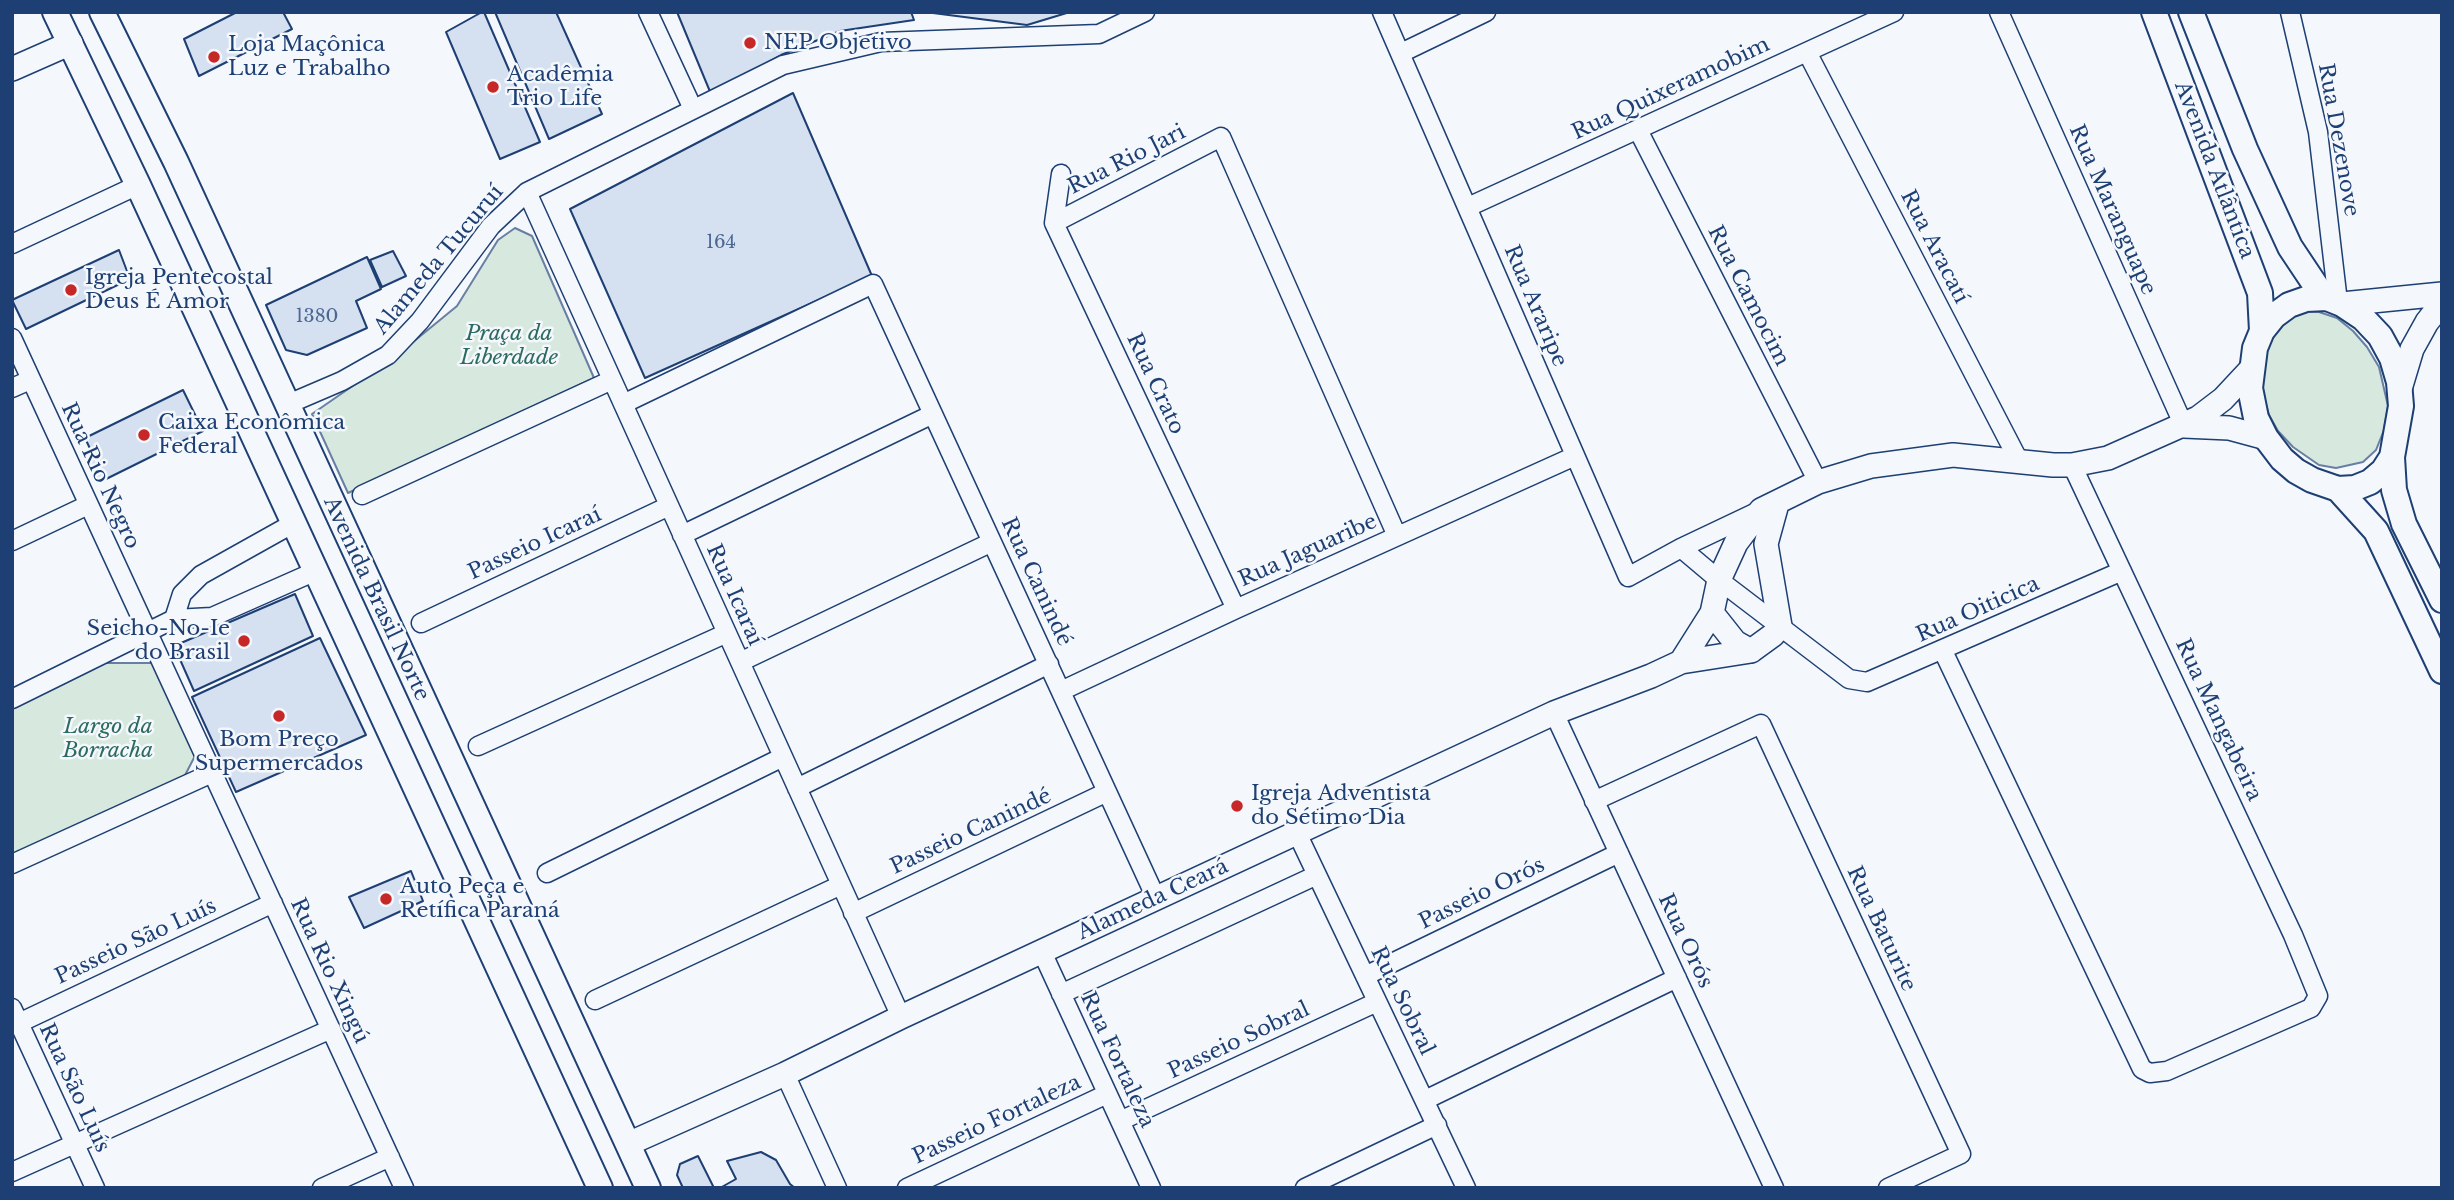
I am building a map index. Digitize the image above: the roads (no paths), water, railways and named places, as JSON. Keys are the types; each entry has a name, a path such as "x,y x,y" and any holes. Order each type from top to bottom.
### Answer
{"main road":[{"name":"Avenida Brasil Norte","path":"55,12 138,185 600,1188"},
{"name":"Avenida Brasil Norte","path":"102,12 176,163 648,1188"},
{"name":"Avenida Atlântica","path":"2154,12 2260,293 2262,331 2251,369 2251,402 2256,418 2266,438 2282,459 2312,480 2338,489 2376,531 2442,671"},
{"name":"Avenida Atlântica","path":"2191,12 2245,149 2290,247 2333,296 2363,318 2392,358 2400,389 2401,406 2392,457 2394,490 2404,524 2442,600"},
{"name":"Avenida Atlântica","path":"2262,331 2274,316 2288,305 2306,299 2333,296"},
{"path":"2338,489 2355,488 2370,482 2383,471 2392,457"}],"street":[{"path":"648,12 693,109"},
{"name":"Alameda Tucuruí","path":"286,405 342,381 388,355 420,321 491,226 527,192 783,65 881,42 1098,34 1145,12"},
{"name":"Rua Araripe","path":"1382,12 1628,577 1681,548"},
{"path":"1401,53 1486,12"},
{"name":"Rua Quixeramobim","path":"1468,207 1894,12"},
{"name":"Rua Maranguape","path":"1998,12 2184,426"},
{"name":"Rua Dezenove","path":"2290,12 2318,132 2333,296"},
{"path":"12,69 71,43"},
{"name":"Rua Aracatí","path":"1807,52 2020,463"},
{"name":"Rua Camocim","path":"1638,130 1818,482"},
{"name":"Rua Rio Jari","path":"1054,223 1221,137 1397,536"},
{"path":"1054,223 1061,174"},
{"path":"12,244 138,185"},
{"name":"Rua Icaraí","path":"527,192 901,1017"},
{"name":"Rua Crato","path":"1054,223 1236,609"},
{"name":"Rua Canindé","path":"623,404 873,284 1156,898"},
{"path":"2333,296 2442,294"},
{"path":"2400,389 2412,349 2427,322 2442,303"},
{"name":"Rua Rio Negro","path":"12,338 212,773"},
{"path":"1780,626 1681,548 1818,482 1871,466 1953,455 2020,463 2072,465 2108,458 2184,426 2223,399 2251,369"},
{"path":"12,388 30,380"},
{"path":"362,495 612,380"},
{"path":"682,535 933,414"},
{"path":"2184,426 2229,428 2266,438"},
{"name":"Rua Jaguaribe","path":"1061,691 1575,456"},
{"name":"Rua Mangabeira","path":"1943,651 2143,1069 2150,1073 2167,1072 2311,1008 2318,996 2288,923 2072,465"},
{"path":"12,541 88,505"},
{"name":"Passeio Icaraí","path":"421,623 669,506"},
{"path":"1681,662 1712,613 1719,580 1735,543 1769,507"},
{"path":"1769,507 1766,544 1780,626"},
{"path":"174,618 182,594 201,575 294,523"},
{"path":"740,662 992,542"},
{"path":"12,699 174,618 212,617 316,571"},
{"name":"Rua Oiticica","path":"1780,626 1849,679 1867,682 2122,571"},
{"path":"1712,613 1735,642 1751,651 1780,626"},
{"path":"478,746 727,633"},
{"name":"Alameda Ceará","path":"628,1144 785,1074 901,1017 1553,713 1681,662 1751,651"},
{"path":"797,788 1049,664"},
{"name":"Rua Orós","path":"1553,713 1774,1188"},
{"name":"Rua Baturite","path":"1594,801 1760,724 1961,1154 1888,1188"},
{"path":"547,873 783,757"},
{"path":"12,864 212,773"},
{"name":"Rua Rio Xingú","path":"212,773 404,1188"},
{"name":"Passeio Canindé","path":"853,913 1107,792"},
{"name":"Rua Sobral","path":"1297,833 1466,1188"},
{"name":"Passeio Orós","path":"1365,976 1619,853"},
{"path":"1061,994 1317,875"},
{"path":"594,1000 841,885"},
{"name":"Passeio São Luís","path":"16,1015 272,903"},
{"name":"Rua Fortaleza","path":"1042,952 1151,1188"},
{"path":"1425,1100 1677,978"},
{"name":"Passeio Sobral","path":"1120,1122 1377,1002"},
{"name":"Rua São Luís","path":"16,1015 95,1188"},
{"path":"12,1172 331,1029"},
{"path":"785,1074 837,1188"},
{"name":"Passeio Fortaleza","path":"907,1188 1107,1094"},
{"path":"1305,1188 1437,1125"},
{"path":"322,1188 390,1157"}],"place":[{"name":"NEP Objetivo","path":"750,43"},
{"name":"Loja Maçônica Luz e Trabalho","path":"214,57"},
{"name":"Acadêmia Trio Life","path":"493,87"},
{"name":"Igreja Pentecostal Deus É Amor","path":"71,290"},
{"name":"Caixa Econômica Federal","path":"144,435"},
{"name":"Seicho-No-Ie do Brasil","path":"244,641"},
{"name":"Bom Preço Supermercados","path":"279,716"},
{"name":"Igreja Adventista do Sétimo Dia","path":"1237,806"},
{"name":"Auto Peça e Retífica Paraná","path":"386,899"}],"park label":[{"name":"Praça da Liberdade","path":"509,346"},
{"name":"Largo da Borracha","path":"108,739"}]}
